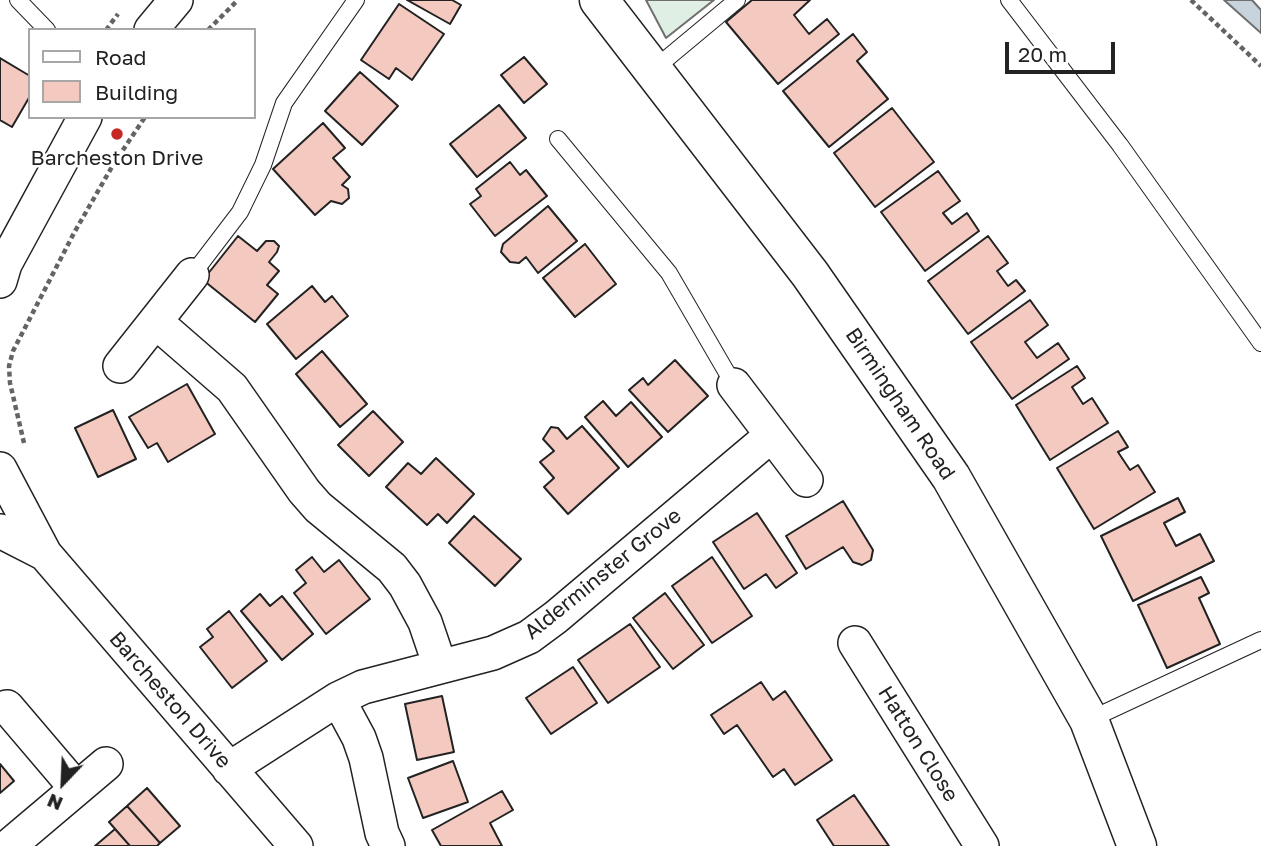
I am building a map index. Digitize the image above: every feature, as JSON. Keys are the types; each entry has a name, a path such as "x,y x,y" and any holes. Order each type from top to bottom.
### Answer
{"highway":[{"name":"Birmingham Road","path":"599,0 810,274 951,477 1089,720 1137,846"}],"street":[{"path":"153,28 176,0"},
{"path":"2,272 84,119"},
{"path":"120,366 192,275"},
{"path":"156,322 232,388 318,508 392,568 405,585 425,622 440,666"},
{"path":"734,385 806,480"},
{"name":"Alderminster Grove","path":"229,769 338,699 363,687 493,653 529,637 772,435"},
{"name":"Barcheston Drive","path":"14,461 45,554 296,846"},
{"name":"Barcheston Drive","path":"0,531 45,554"},
{"name":"Hatton Close","path":"855,643 982,846"},
{"path":"338,699 363,748 382,833 388,846"},
{"path":"3,702 76,788"},
{"path":"9,846 106,764"}],"lane":[{"path":"18,0 45,28"},
{"path":"192,275 240,212 263,165 284,103 356,0"},
{"path":"653,70 737,0"},
{"path":"1009,0 1120,145 1261,343"},
{"path":"558,139 669,273 734,385"},
{"path":"1089,720 1261,640"}],"path":[{"path":"210,28 238,0"},
{"path":"1191,0 1261,66"},
{"path":"14,461 9,366 13,351 74,233 113,165 144,119"}],"green space":[{"path":"646,0 714,0 666,38"}],"shaded area":[{"path":"1224,0 1252,0 1261,10 1261,33"}],"building":[{"path":"407,0 452,0 461,5 450,24"},
{"path":"752,0 810,0 794,15 809,34 827,19 839,34 778,84 726,22"},
{"path":"399,4 444,34 412,80 396,68 389,79 361,60"},
{"path":"853,34 867,52 857,61 888,99 829,147 783,91"},
{"path":"524,57 547,84 524,103 501,75"},
{"path":"0,58 28,75 28,99 12,127 0,120"},
{"path":"360,72 398,106 362,145 325,111"},
{"path":"499,105 526,138 477,177 450,144"},
{"path":"892,108 934,162 875,207 834,153"},
{"path":"323,123 345,148 333,158 350,177 342,185 348,189 349,198 342,204 331,201 315,215 273,169"},
{"path":"510,162 520,175 526,170 547,196 495,236 470,204 481,196 476,189"},
{"path":"938,171 960,201 943,213 952,224 967,213 979,231 925,271 881,212"},
{"path":"548,206 577,241 538,273 526,257 519,263 510,262 501,252 503,244"},
{"path":"238,236 257,251 266,241 274,241 279,246 269,262 279,271 267,285 278,294 255,322 203,280"},
{"path":"988,236 1008,263 997,271 1008,286 1016,280 1025,291 968,334 928,281"},
{"path":"585,244 616,284 575,317 543,278"},
{"path":"312,286 325,302 332,296 348,316 296,359 267,324"},
{"path":"1030,300 1048,325 1025,342 1037,358 1058,343 1069,359 1012,399 971,342"},
{"path":"322,351 367,404 340,427 296,374"},
{"path":"675,360 708,396 668,432 629,390 643,378 648,385"},
{"path":"1077,366 1085,378 1072,387 1083,404 1092,398 1108,423 1050,460 1016,405"},
{"path":"187,384 215,434 168,462 157,443 148,448 129,417"},
{"path":"603,401 616,416 631,402 662,437 628,467 585,417"},
{"path":"113,410 136,459 98,477 75,428"},
{"path":"373,411 403,442 369,476 338,445"},
{"path":"582,426 619,468 568,514 544,487 554,478 540,462 554,451 543,439 551,427 558,428 567,439"},
{"path":"1118,431 1128,447 1118,452 1130,470 1138,465 1155,492 1094,529 1057,468"},
{"path":"436,458 474,494 447,523 438,514 427,525 386,487 408,463 421,474"},
{"path":"1178,498 1185,512 1164,523 1176,546 1200,534 1214,561 1133,601 1101,536"},
{"path":"843,501 873,550 871,560 862,565 853,562 843,547 806,569 786,536"},
{"path":"757,513 797,573 776,588 766,574 744,589 713,542"},
{"path":"474,516 521,559 495,586 449,543"},
{"path":"312,557 324,572 339,560 370,599 326,634 294,593 306,583 296,570"},
{"path":"712,557 752,616 712,643 672,586"},
{"path":"1201,577 1209,593 1199,598 1220,644 1167,668 1138,605"},
{"path":"665,593 704,645 673,669 633,618"},
{"path":"260,594 270,606 282,596 313,634 282,660 241,611"},
{"path":"229,611 267,661 232,688 200,647 213,637 207,629"},
{"path":"630,624 660,667 608,703 578,660"},
{"path":"573,667 597,703 551,734 526,698"},
{"path":"761,682 773,700 785,691 832,760 795,785 784,769 773,777 737,725 724,734 711,715"},
{"path":"442,696 454,752 417,760 405,704"},
{"path":"453,761 468,802 423,818 408,778"},
{"path":"0,764 14,781 0,793"},
{"path":"147,788 180,826 160,843 127,806"},
{"path":"502,791 513,810 490,823 502,846 441,846 432,830"},
{"path":"854,795 889,846 834,846 817,820"},
{"path":"127,806 160,843 157,846 130,846 109,822"},
{"path":"115,829 130,846 95,846"}],"place":[{"name":"Barcheston Drive","path":"117,134"}]}
